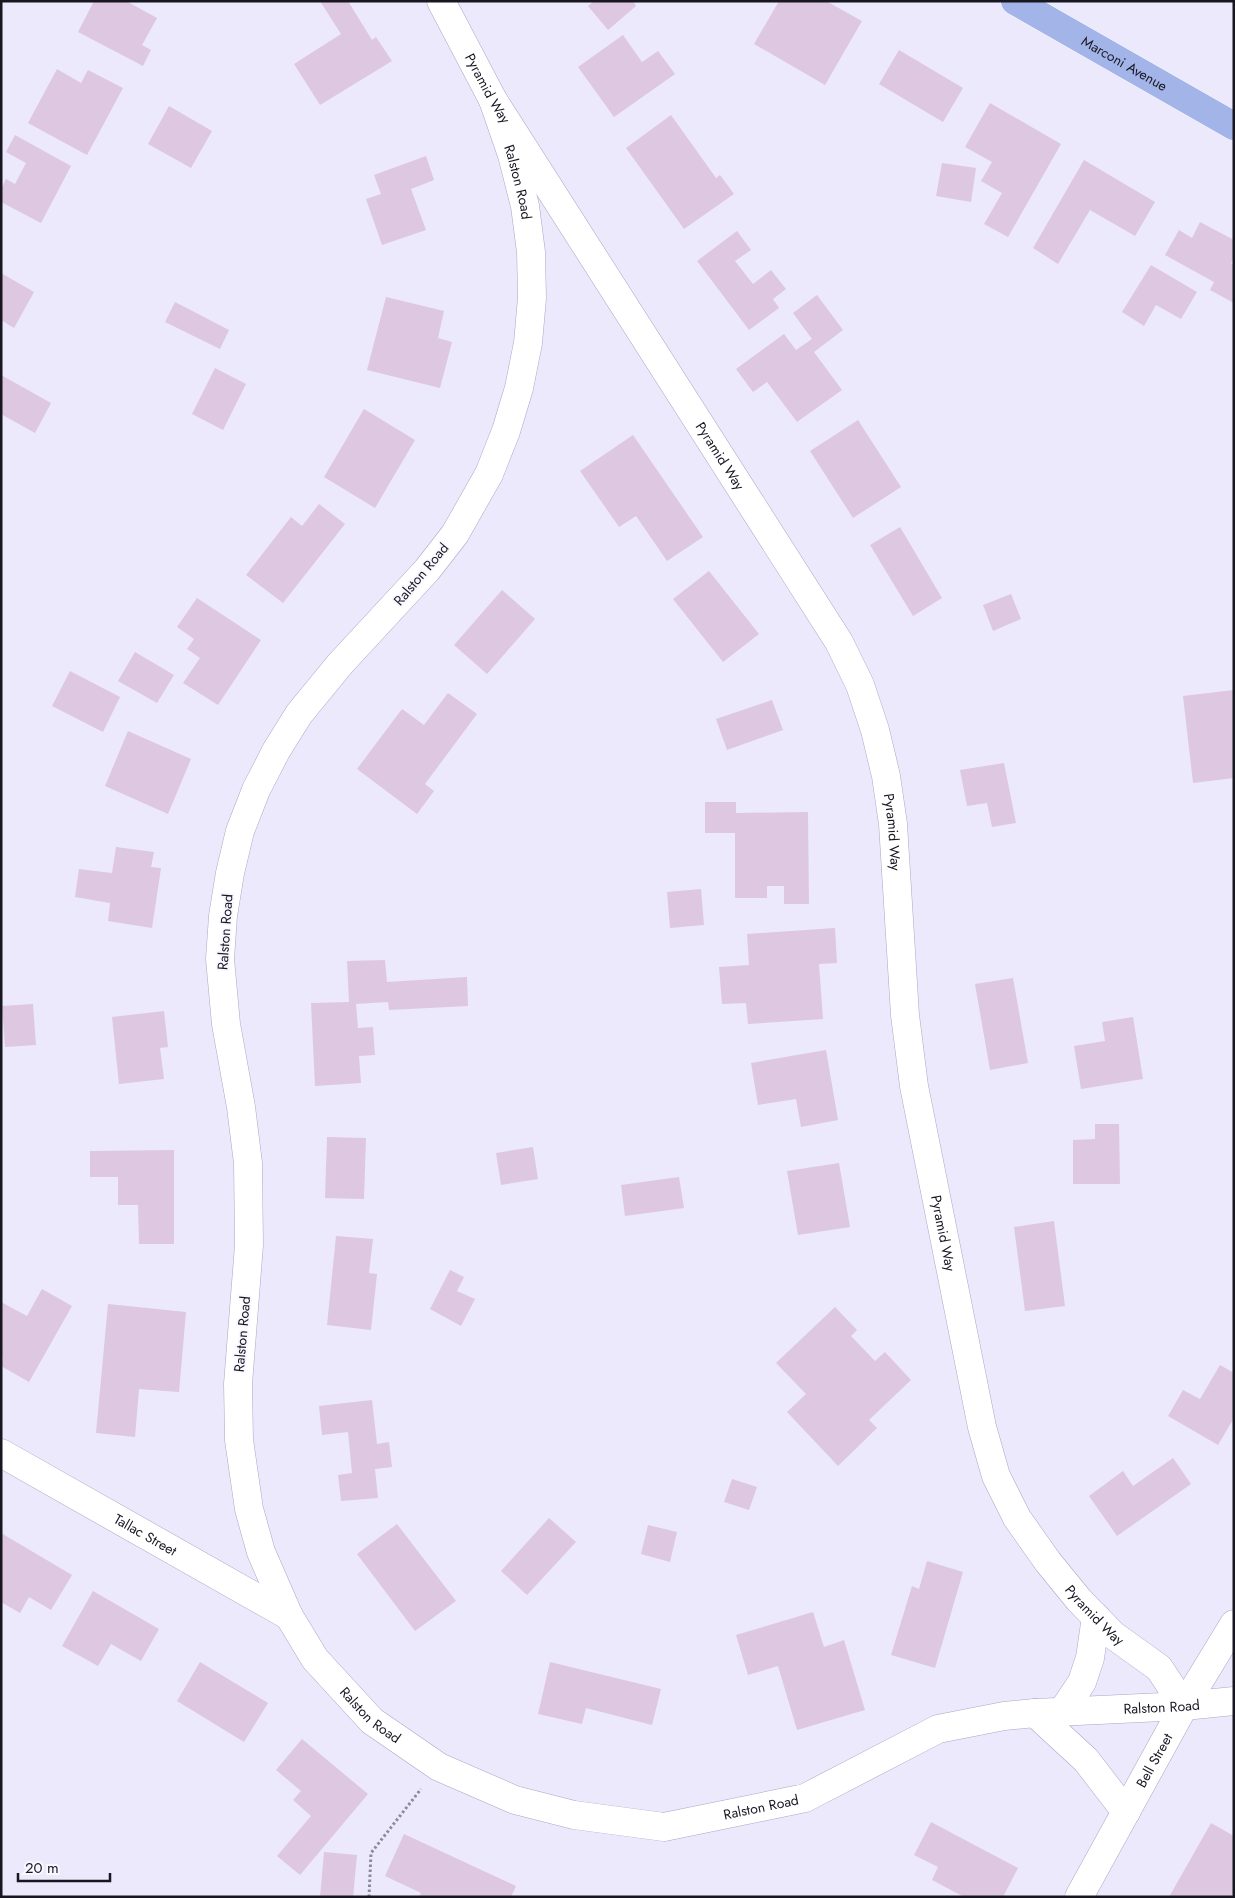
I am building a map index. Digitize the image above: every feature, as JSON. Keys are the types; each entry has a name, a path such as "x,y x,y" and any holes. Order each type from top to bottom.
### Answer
{"main road":[{"name":"Marconi Avenue","path":"1015,1 1234,126"}],"street":[{"name":"Pyramid Way","path":"441,1 493,100 839,642 860,685 875,730 886,776 893,824 905,1014 914,1086 982,1427 996,1476 1017,1518 1048,1562 1079,1600 1113,1635 1159,1668 1184,1706"},
{"name":"Ralston Road","path":"493,100 512,155 525,206 531,252 532,298 528,343 519,388 506,431 489,474 455,534 427,570 340,664 299,714 276,751 256,790 240,831 230,873 223,916 220,959 226,1024 241,1108 248,1163 249,1245 238,1384 239,1440 249,1509 261,1552 289,1616 315,1659 372,1721 439,1767 515,1800 574,1815 664,1827 805,1798 938,1729 1004,1716 1035,1713 1184,1706 1234,1701"},
{"name":"Tallac Street","path":"1,1453 289,1616"},
{"path":"1062,1712 1082,1682 1090,1658 1096,1617"},
{"name":"Bell Street","path":"1078,1897 1184,1706 1234,1624"},
{"path":"1035,1713 1086,1760 1126,1812"}],"path":[{"path":"369,1897 371,1853 439,1767"}],"building":[{"path":"94,1 126,1 157,18 142,45 151,50 143,66 78,32"},
{"path":"320,1 348,1 372,40 376,37 392,61 320,105 294,64 341,34"},
{"path":"594,1 633,1 636,6 608,30 588,6"},
{"path":"779,1 826,1 862,21 825,85 754,44"},
{"path":"623,35 642,62 658,51 675,74 614,117 578,67"},
{"path":"899,50 963,88 943,122 879,84"},
{"path":"57,69 81,83 88,70 123,88 87,155 28,123"},
{"path":"990,103 1061,144 1008,237 984,224 1002,193 981,181 992,162 965,147"},
{"path":"169,106 212,131 191,168 148,144"},
{"path":"671,115 716,178 720,175 734,194 684,229 626,148"},
{"path":"15,135 71,166 41,223 1,202 1,189 6,179 15,184 26,163 6,152"},
{"path":"426,156 434,180 411,189 426,230 382,245 366,199 381,194 374,175"},
{"path":"1084,160 1155,202 1135,236 1090,210 1058,264 1033,248"},
{"path":"942,163 976,168 971,202 936,196"},
{"path":"1200,222 1234,240 1234,258 1231,263 1234,265 1234,303 1210,290 1214,282 1165,255 1179,230 1192,238"},
{"path":"737,231 751,250 735,261 753,284 771,270 786,289 773,299 779,308 749,330 697,261"},
{"path":"1151,265 1197,292 1181,319 1156,305 1144,326 1122,312"},
{"path":"1,273 34,292 14,328 1,320"},
{"path":"817,295 843,330 814,352 842,390 797,422 767,382 753,392 736,369 784,334 796,350 812,339 793,313"},
{"path":"386,297 444,311 438,338 452,342 440,388 367,370"},
{"path":"175,302 229,330 220,349 165,322"},
{"path":"215,368 246,384 223,430 192,414"},
{"path":"1,375 51,403 35,433 1,414"},
{"path":"364,409 415,440 375,508 324,477"},
{"path":"858,420 901,487 853,518 810,451"},
{"path":"633,435 703,537 667,561 636,516 619,527 580,471"},
{"path":"319,504 345,524 283,603 246,575 291,517 302,526"},
{"path":"900,527 942,598 913,616 870,545"},
{"path":"709,571 759,634 723,662 673,599"},
{"path":"502,590 535,619 487,674 454,645"},
{"path":"1011,594 1021,619 993,631 983,605"},
{"path":"197,598 261,640 218,705 183,683 200,658 187,649 194,639 177,627"},
{"path":"135,652 174,675 157,703 118,681"},
{"path":"70,671 120,697 103,732 52,706"},
{"path":"1234,690 1234,778 1193,783 1183,696"},
{"path":"448,693 477,714 425,784 434,791 417,814 357,769 402,709 424,725"},
{"path":"772,700 783,730 727,750 716,719"},
{"path":"128,731 191,759 168,814 105,786"},
{"path":"1004,763 1016,823 992,827 987,803 967,806 960,770"},
{"path":"705,802 736,802 736,813 808,812 809,904 784,904 784,886 767,886 767,898 735,898 735,833 705,833"},
{"path":"116,847 154,852 151,867 161,868 152,928 108,921 110,903 75,897 79,869 112,873"},
{"path":"701,889 704,925 670,928 667,892"},
{"path":"835,928 837,963 819,964 823,1019 748,1024 746,1003 722,1004 719,967 749,965 747,934"},
{"path":"385,960 387,982 467,977 468,1006 389,1010 388,1002 356,1004 358,1028 373,1027 375,1055 359,1056 361,1083 315,1086 311,1003 349,1002 347,961"},
{"path":"1013,978 1028,1063 990,1070 975,984"},
{"path":"33,1004 36,1045 5,1047 2,1006"},
{"path":"164,1011 168,1047 160,1048 164,1079 119,1084 112,1017"},
{"path":"1133,1017 1143,1079 1081,1089 1074,1046 1105,1041 1102,1022"},
{"path":"826,1050 838,1120 801,1127 796,1099 758,1105 751,1063"},
{"path":"1095,1124 1119,1124 1120,1184 1073,1184 1073,1140 1095,1139"},
{"path":"327,1137 366,1138 364,1199 325,1198"},
{"path":"533,1147 538,1179 501,1185 496,1153"},
{"path":"174,1150 174,1244 139,1244 138,1205 118,1205 118,1177 90,1177 90,1151"},
{"path":"839,1163 850,1227 798,1235 787,1171"},
{"path":"679,1177 684,1208 625,1216 621,1185"},
{"path":"1054,1221 1065,1306 1025,1311 1014,1227"},
{"path":"336,1236 373,1239 369,1273 377,1274 371,1330 327,1325"},
{"path":"450,1270 464,1277 457,1291 475,1299 461,1326 430,1309"},
{"path":"42,1289 72,1306 29,1382 1,1366 3,1357 1,1356 1,1302 27,1316"},
{"path":"108,1304 186,1312 179,1392 139,1389 135,1437 96,1433"},
{"path":"835,1307 857,1330 851,1336 875,1361 885,1352 911,1380 869,1420 877,1428 838,1466 787,1412 806,1394 776,1363"},
{"path":"1220,1365 1234,1373 1234,1418 1218,1445 1168,1416 1183,1390 1200,1399"},
{"path":"372,1400 377,1444 389,1442 392,1467 375,1469 378,1498 341,1501 338,1475 352,1473 348,1432 322,1435 319,1406"},
{"path":"1173,1458 1191,1484 1117,1536 1089,1496 1123,1471 1133,1486"},
{"path":"732,1479 757,1487 749,1510 724,1502"},
{"path":"549,1518 576,1542 527,1595 501,1571"},
{"path":"397,1524 456,1601 415,1631 357,1554"},
{"path":"648,1525 677,1532 670,1562 641,1554"},
{"path":"1,1533 72,1575 51,1610 29,1597 20,1613 1,1602"},
{"path":"927,1561 963,1572 935,1668 891,1655 912,1586 919,1589"},
{"path":"93,1591 159,1629 141,1661 111,1644 98,1666 62,1646"},
{"path":"813,1612 824,1647 844,1640 865,1710 797,1730 778,1666 748,1675 736,1635"},
{"path":"200,1662 268,1703 244,1742 177,1701"},
{"path":"550,1662 661,1689 652,1725 586,1708 582,1724 538,1714"},
{"path":"302,1739 368,1794 300,1875 277,1856 311,1816 293,1800 301,1791 276,1770"},
{"path":"931,1822 1018,1868 1003,1897 964,1897 932,1880 938,1867 914,1855"},
{"path":"1211,1823 1234,1836 1234,1891 1231,1897 1169,1897"},
{"path":"404,1834 516,1886 511,1897 419,1897 421,1893 385,1876"},
{"path":"324,1852 357,1855 353,1897 320,1897"}]}
